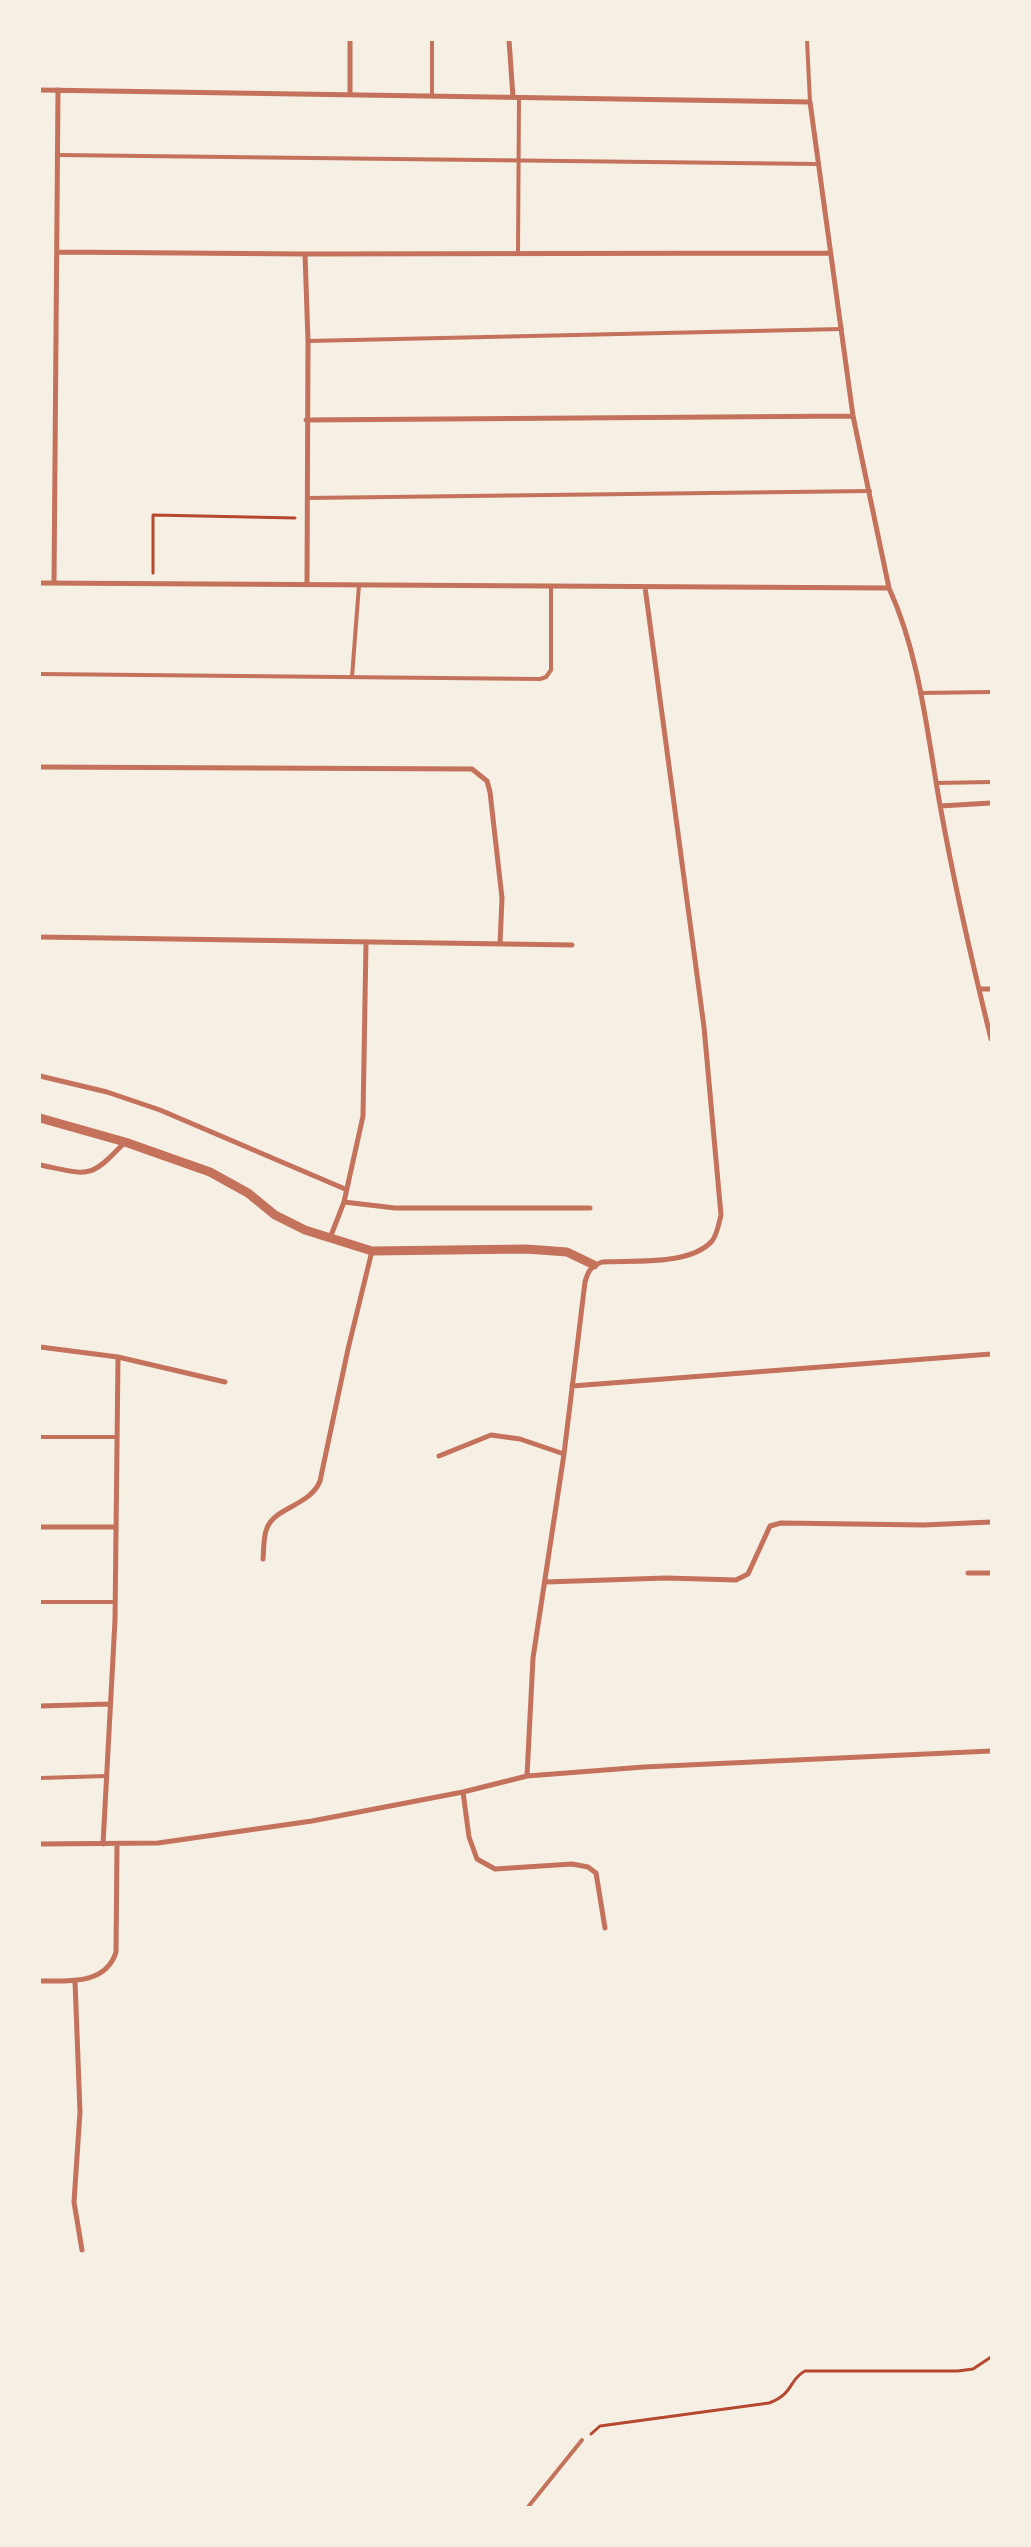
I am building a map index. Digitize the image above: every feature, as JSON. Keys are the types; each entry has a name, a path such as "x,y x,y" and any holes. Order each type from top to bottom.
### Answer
{"street":[{"path":"350,40 350,95"},
{"path":"510,40 516,97"},
{"path":"40,90 810,102 829,253 842,329 853,416 889,588 901,614 920,693 940,806 991,1039"},
{"path":"54,583 58,90"},
{"path":"57,252 305,254 829,253"},
{"path":"305,254 308,341 306,420 307,585"},
{"path":"306,420 853,416"},
{"path":"40,583 889,588"},
{"path":"527,1776 533,1658 546,1582 585,1282 588,1271 594,1264 602,1262 684,1257 697,1254 713,1240 721,1215 704,1027 645,587"},
{"path":"40,767 472,769 487,780 490,792 502,898 500,944"},
{"path":"940,806 991,803"},
{"path":"40,937 572,945"},
{"path":"330,1238 344,1202 345,1189 363,1116 366,942"},
{"path":"979,989 991,989"},
{"path":"40,1076 107,1092 160,1110 345,1189"},
{"path":"40,1118 125,1142 210,1172 248,1193 275,1215 305,1230 372,1251 526,1250 566,1252 594,1264"},
{"path":"40,1165 80,1173 94,1171 104,1165 125,1142"},
{"path":"344,1202 395,1208 590,1208"},
{"path":"263,1559 266,1530 270,1522 308,1498 316,1490 320,1480 372,1251"},
{"path":"40,1347 118,1357 225,1382"},
{"path":"572,1386 991,1354"},
{"path":"103,1844 115,1602 118,1357"},
{"path":"439,1456 491,1435 520,1438 564,1454"},
{"path":"546,1582 666,1578 736,1580 748,1574 770,1526 782,1522 924,1525 991,1522"},
{"path":"40,1527 116,1527"},
{"path":"968,1573 991,1573"},
{"path":"40,1706 110,1704"},
{"path":"40,1844 158,1843 312,1821 463,1792 527,1776 635,1768 991,1751"},
{"path":"463,1792 469,1837 477,1859 495,1869 572,1864 588,1867 596,1873 606,1928"},
{"path":"40,1981 75,1980 98,1975 113,1964 116,1952 117,1844"},
{"path":"75,1980 80,2112 74,2202 82,2250"}],"lane":[{"path":"432,40 432,96"},
{"path":"807,40 810,102"},
{"path":"516,97 518,253"},
{"path":"58,155 818,164"},
{"path":"308,341 842,329"},
{"path":"307,498 870,492"},
{"path":"352,677 358,585"},
{"path":"40,674 540,679 546,677 550,670 551,586"},
{"path":"920,693 991,692"},
{"path":"936,783 991,782"},
{"path":"40,1437 117,1437"},
{"path":"40,1602 115,1602"},
{"path":"40,1778 106,1776"},
{"path":"528,2507 582,2440"}],"path":[{"path":"153,584 153,515 295,518"},
{"path":"582,2440 600,2426 769,2402 785,2395 796,2378 805,2372 974,2369 991,2357"}]}
